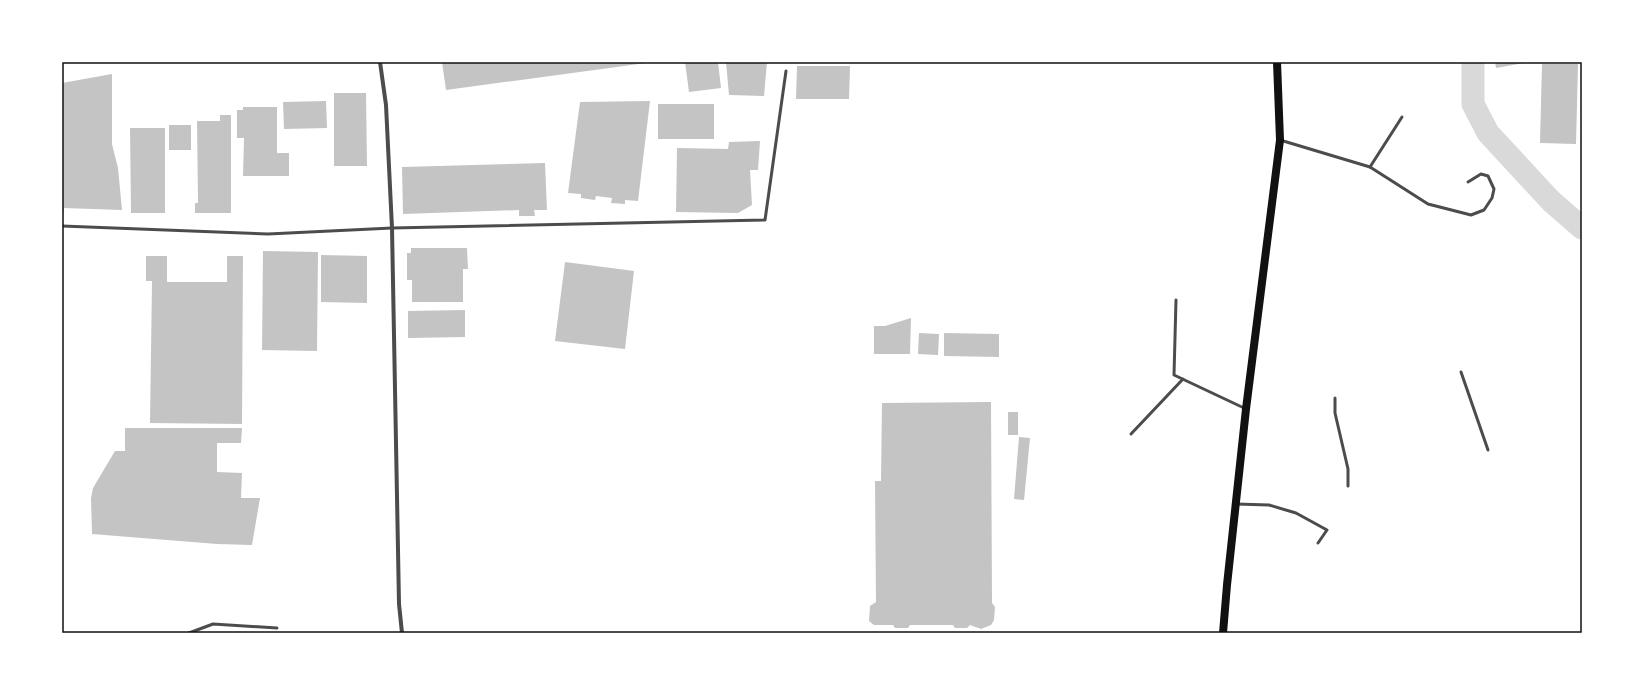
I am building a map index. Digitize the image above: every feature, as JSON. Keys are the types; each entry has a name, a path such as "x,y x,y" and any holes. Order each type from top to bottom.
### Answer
{"main road":[{"path":"1223,633 1246,409 1280,140 1277,62"}],"street":[{"path":"380,62 386,105 392,228 399,604 402,633"}],"lane":[{"path":"62,226 268,234 392,228 765,220 786,71"},
{"path":"1370,167 1402,117"},
{"path":"1280,140 1370,167 1428,204 1471,215 1484,210 1492,198 1494,189 1488,176 1481,174 1468,182"},
{"path":"1176,300 1174,375 1246,409"},
{"path":"1461,372 1488,450"},
{"path":"1131,434 1183,379"},
{"path":"1335,398 1335,413 1348,469 1348,486"},
{"path":"1236,504 1269,505 1296,513 1327,530 1318,543"},
{"path":"190,633 213,624 278,628"}],"building":[{"path":"442,62 646,62 646,63 446,90"},
{"path":"685,62 718,62 721,88 689,92"},
{"path":"726,62 767,62 764,96 729,95"},
{"path":"1495,62 1524,62 1524,63 1496,68"},
{"path":"1542,64 1578,64 1576,144 1540,143"},
{"path":"797,66 850,66 849,99 796,99"},
{"path":"112,74 112,144 118,168 122,210 64,208 64,213 62,213 62,83"},
{"path":"334,93 366,93 367,166 334,166"},
{"path":"326,101 327,128 284,129 283,102"},
{"path":"650,101 638,201 625,200 625,204 611,203 612,198 596,196 595,200 581,198 581,194 568,193 580,102"},
{"path":"658,104 714,104 714,139 658,139"},
{"path":"243,107 277,107 277,153 289,153 289,176 243,176 244,138 237,138 237,110 243,110"},
{"path":"220,115 231,115 231,213 195,213 195,203 198,203 197,121 220,121"},
{"path":"169,125 191,125 191,150 169,150"},
{"path":"130,128 165,128 165,213 131,213"},
{"path":"760,141 758,170 750,170 752,205 738,213 676,212 677,148 728,149 729,142"},
{"path":"545,163 547,210 534,210 535,216 519,216 519,210 403,214 402,167"},
{"path":"411,248 467,248 468,269 463,269 463,302 412,302 412,280 407,280 407,253 411,253"},
{"path":"263,251 318,252 317,351 262,350"},
{"path":"321,255 367,256 367,303 321,302"},
{"path":"146,256 167,256 167,282 227,282 227,256 243,256 242,424 150,423 152,281 146,281"},
{"path":"565,262 634,271 625,349 555,341"},
{"path":"465,310 465,337 408,338 408,311"},
{"path":"911,318 910,354 874,354 874,326 885,326"},
{"path":"919,333 939,334 938,355 918,354"},
{"path":"944,333 999,334 999,357 944,356"},
{"path":"991,402 992,603 995,607 994,620 991,625 981,629 970,625 967,628 955,628 953,625 910,625 908,628 895,628 893,625 874,625 869,621 870,606 876,602 875,481 881,481 882,403"},
{"path":"1008,412 1018,412 1018,435 1008,435"},
{"path":"125,428 242,428 241,443 217,443 217,472 242,473 241,498 260,498 252,545 217,544 92,534 91,498 93,488 115,451 125,451"},
{"path":"1019,437 1030,438 1024,500 1014,499"}],"waterway":[{"path":"1473,62 1473,104 1488,133 1551,201 1582,228"}]}
